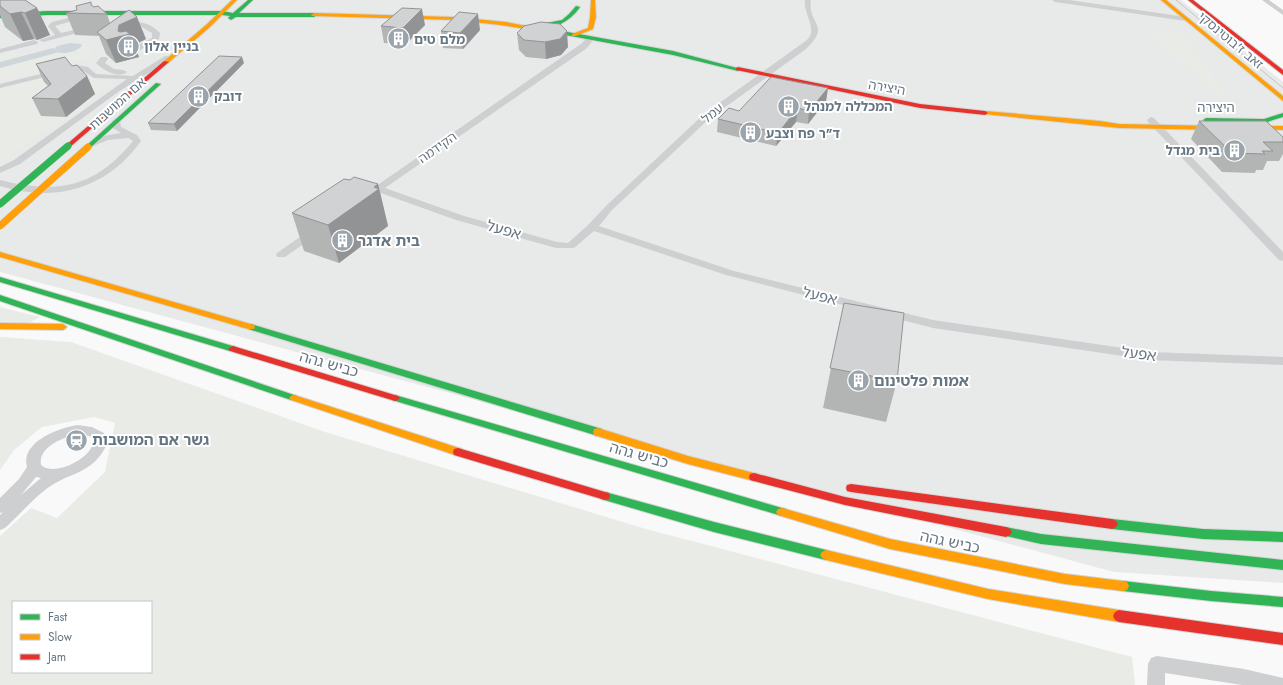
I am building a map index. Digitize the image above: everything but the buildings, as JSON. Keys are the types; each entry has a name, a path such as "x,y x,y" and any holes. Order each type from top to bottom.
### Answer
{"main road":[{"name":"אם המושבות","path":"0,204 208,26 235,0"},
{"path":"200,45 251,0 257,5 272,10"},
{"path":"236,13 254,15 398,16 457,19 587,34 593,14 593,0"},
{"name":"זאב ז'בוטינסקי","path":"1163,0 1281,98"},
{"name":"זאב ז'בוטינסקי","path":"1190,0 1283,73"},
{"path":"538,24 566,21 570,19 578,3"},
{"path":"574,32 578,3"},
{"path":"0,16 47,13 236,13 272,10 400,12 463,15 538,24 574,32"},
{"path":"193,13 203,19 208,26"},
{"path":"593,14 605,32"},
{"path":"223,25 254,15"},
{"name":"היצירה","path":"587,34 605,32 673,53"},
{"name":"היצירה","path":"587,34 763,75 920,106 1119,126 1283,121"},
{"name":"אם המושבות","path":"0,226 167,76"},
{"path":"1264,121 1283,116"},
{"name":"היצירה","path":"1154,124 1283,128"},
{"path":"1257,128 1283,132"},
{"path":"0,250 27,260"},
{"name":"כביש גהה","path":"0,254 27,260 262,330 668,454 772,483 845,501 1041,539 1283,565"},
{"name":"כביש גהה","path":"0,279 890,544 1065,579 1211,596 1283,602"},
{"path":"0,298 94,331 404,434 591,492 714,527 920,579 988,594 1102,614 1283,639"},
{"path":"0,326 59,326 94,331"},
{"path":"668,454 792,477"},
{"path":"844,487 1116,525 1203,534 1283,537"}],"street":[{"name":"עמל","path":"592,227 609,208 707,116 803,47 814,35 815,31 806,4 808,0"},
{"path":"1055,0 1186,19"},
{"path":"1264,0 1283,13"},
{"path":"60,36 51,26 54,23 98,13"},
{"path":"119,23 142,24 149,26 156,33 155,40 132,51"},
{"path":"44,40 83,30"},
{"name":"הקידמה","path":"365,197 584,46 589,40 587,34"},
{"path":"0,51 34,42"},
{"path":"0,175 115,90 179,51"},
{"path":"0,86 107,58 100,64 114,72 141,72 151,68"},
{"path":"69,68 80,66 86,68 94,76 129,77 131,78 130,81"},
{"path":"0,183 11,187 30,190 63,190 84,184 105,172 137,141 117,128 116,121"},
{"path":"1154,124 1283,258"},
{"path":"90,145 106,138 128,135"},
{"path":"0,170 17,162"},
{"name":"אפעל","path":"378,188 460,218 556,245 570,246 592,227 730,273 933,324 1150,356 1283,361"},
{"path":"281,255 320,229"},
{"path":"0,524 40,486 57,475 73,470 88,462 99,448 101,441 94,432 77,430 56,436 47,442 35,455 33,462 34,468 47,475 57,475"},
{"path":"0,507 24,483 34,468"},
{"path":"1156,685 1157,664 1244,677 1279,685"}],"shaded area":[{"path":"0,0 1181,0 1283,82 1283,583 1114,572 0,272"},
{"path":"1144,29 1180,32 1201,51 1187,51 1207,68 1227,95 1218,95"},
{"path":"70,43 81,44 82,46 68,53 53,51 57,46"},
{"path":"90,46 94,57 0,82 0,52 13,49 17,53 33,55"},
{"path":"69,70 87,80 115,82 0,163 0,89"},
{"path":"0,307 40,317 29,323 0,322"},
{"path":"0,337 71,342 325,432 646,529 1132,657 1135,685 0,685 0,536 31,508 57,518 105,472 115,423 94,417 42,427 14,450 0,470"}],"waterway":[{"path":"0,65 53,51"}],"tram line":[{"path":"1176,0 1283,88"}],"traffic: fast":[{"path":"231,18 251,0"},
{"path":"544,24 564,21 568,19 578,7"},
{"path":"0,16 47,13 97,13"},
{"path":"98,13 314,15"},
{"path":"551,31 673,53 738,69"},
{"path":"88,147 158,84"},
{"path":"1264,121 1283,115"},
{"path":"1206,120 1264,121"},
{"path":"0,204 68,146"},
{"path":"0,279 233,349"},
{"path":"0,298 294,398"},
{"path":"251,327 598,432"},
{"path":"395,398 782,512"},
{"path":"605,496 714,527 826,555"},
{"path":"1112,524 1203,534 1283,537"},
{"path":"1006,532 1041,539 1283,565"},
{"path":"1123,586 1283,602"}],"traffic: slow":[{"path":"166,62 208,26 235,0"},
{"path":"574,35 590,29 593,17 593,0"},
{"path":"1163,0 1283,99"},
{"path":"314,15 454,19 500,23 551,31"},
{"path":"985,113 1119,126 1219,128"},
{"path":"1251,128 1283,128"},
{"path":"0,226 88,147"},
{"path":"0,254 251,327"},
{"path":"0,326 63,327"},
{"path":"294,398 458,452"},
{"path":"598,432 688,460 754,477"},
{"path":"782,512 890,544 1065,579 1123,586"},
{"path":"826,555 988,594 1119,616"}],"traffic: jam":[{"path":"1190,0 1283,73"},
{"path":"68,146 166,62"},
{"path":"738,69 920,106 985,113"},
{"path":"233,349 395,398"},
{"path":"458,452 605,496"},
{"path":"754,477 845,501 1006,532"},
{"path":"851,488 1112,524"},
{"path":"1119,616 1283,639"}],"place":[{"name":"מלם טים","path":"399,39"},
{"name":"בניין אלון","path":"128,46"},
{"name":"דובק","path":"198,96"},
{"name":"המכללה למנהל","path":"788,106"},
{"name":"ד\"ר פח וצבע","path":"751,133"},
{"name":"בית מגדל","path":"1235,150"},
{"name":"בית אדגר","path":"343,241"},
{"name":"אמות פלטינום","path":"859,381"},
{"name":"גשר אם המושבות","path":"77,440"}]}
